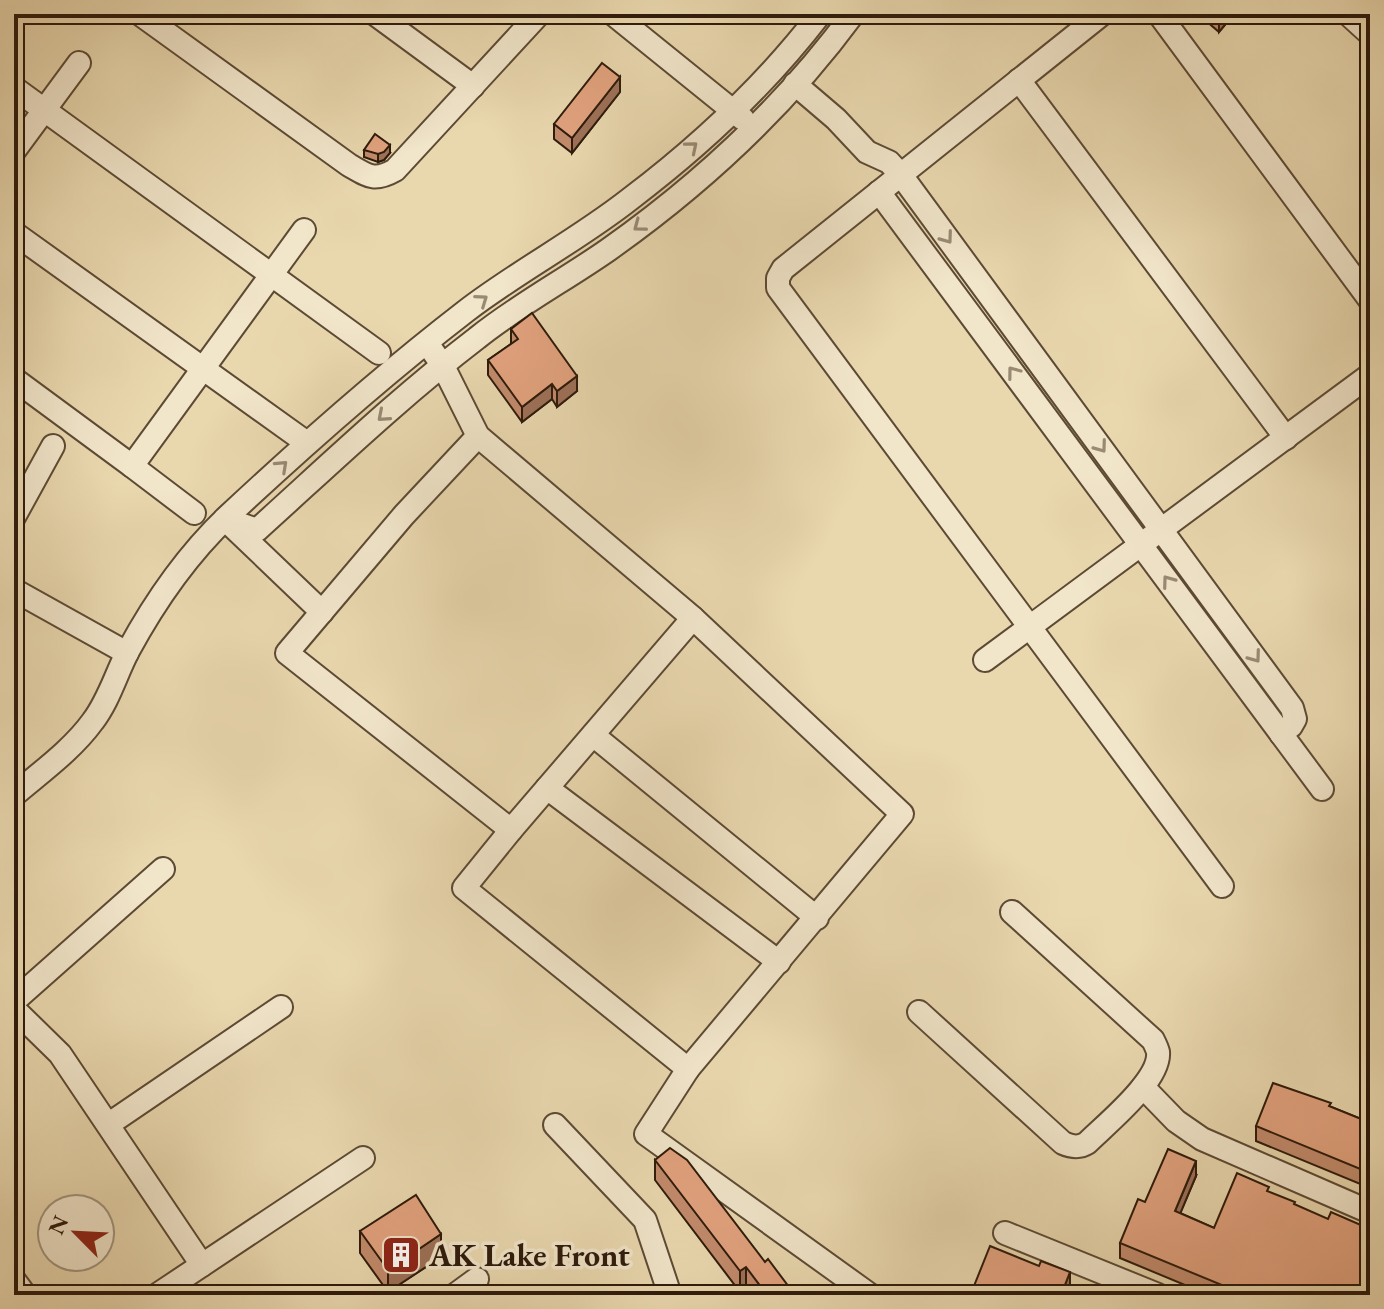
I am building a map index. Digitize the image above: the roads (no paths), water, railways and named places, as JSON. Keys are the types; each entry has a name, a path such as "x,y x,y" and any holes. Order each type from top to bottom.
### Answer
{"street":[{"path":"140,14 369,177 382,177 395,170 539,14"},
{"path":"375,14 473,86"},
{"path":"613,14 754,128"},
{"path":"14,795 75,744 95,720 127,653 162,593 191,553 225,519 307,443 477,303 630,200 707,135 764,79 820,14"},
{"path":"225,519 257,530 443,366 504,318 636,229 674,199 754,128 853,14"},
{"path":"1102,14 783,269 778,278 778,288 1222,886"},
{"path":"1159,14 1370,300"},
{"path":"1348,14 1370,34"},
{"path":"14,151 79,63"},
{"path":"1019,80 1286,438"},
{"path":"795,84 836,119 867,152 889,162 901,175 1292,708 1295,719 1281,734"},
{"path":"14,88 379,353"},
{"path":"867,152 870,174 879,191 1322,789"},
{"path":"132,466 304,230"},
{"path":"14,233 307,443"},
{"path":"427,343 443,366 478,436 693,618 902,814 688,1069 646,1134 870,1295"},
{"path":"985,660 1370,375"},
{"path":"14,379 194,513"},
{"path":"478,436 404,515 287,653 511,830"},
{"path":"14,517 53,446"},
{"path":"225,519 322,612"},
{"path":"14,590 127,653"},
{"path":"688,1069 464,888 693,618"},
{"path":"593,735 817,918"},
{"path":"547,788 779,962"},
{"path":"14,1001 163,869"},
{"path":"919,1012 1063,1143 1071,1146 1081,1147 1087,1143 1143,1087 1155,1067 1158,1054 1153,1040 1012,912"},
{"path":"109,1124 281,1007"},
{"path":"14,1009 60,1054 202,1265"},
{"path":"1143,1087 1176,1121 1202,1139 1370,1212"},
{"path":"555,1125 645,1220 670,1295"},
{"path":"157,1295 363,1158"},
{"path":"1005,1233 1158,1295"},
{"path":"455,1295 477,1279"},
{"path":"14,1280 25,1295"}],"place":[{"name":"AK Lake Front","path":"401,1255"}]}
